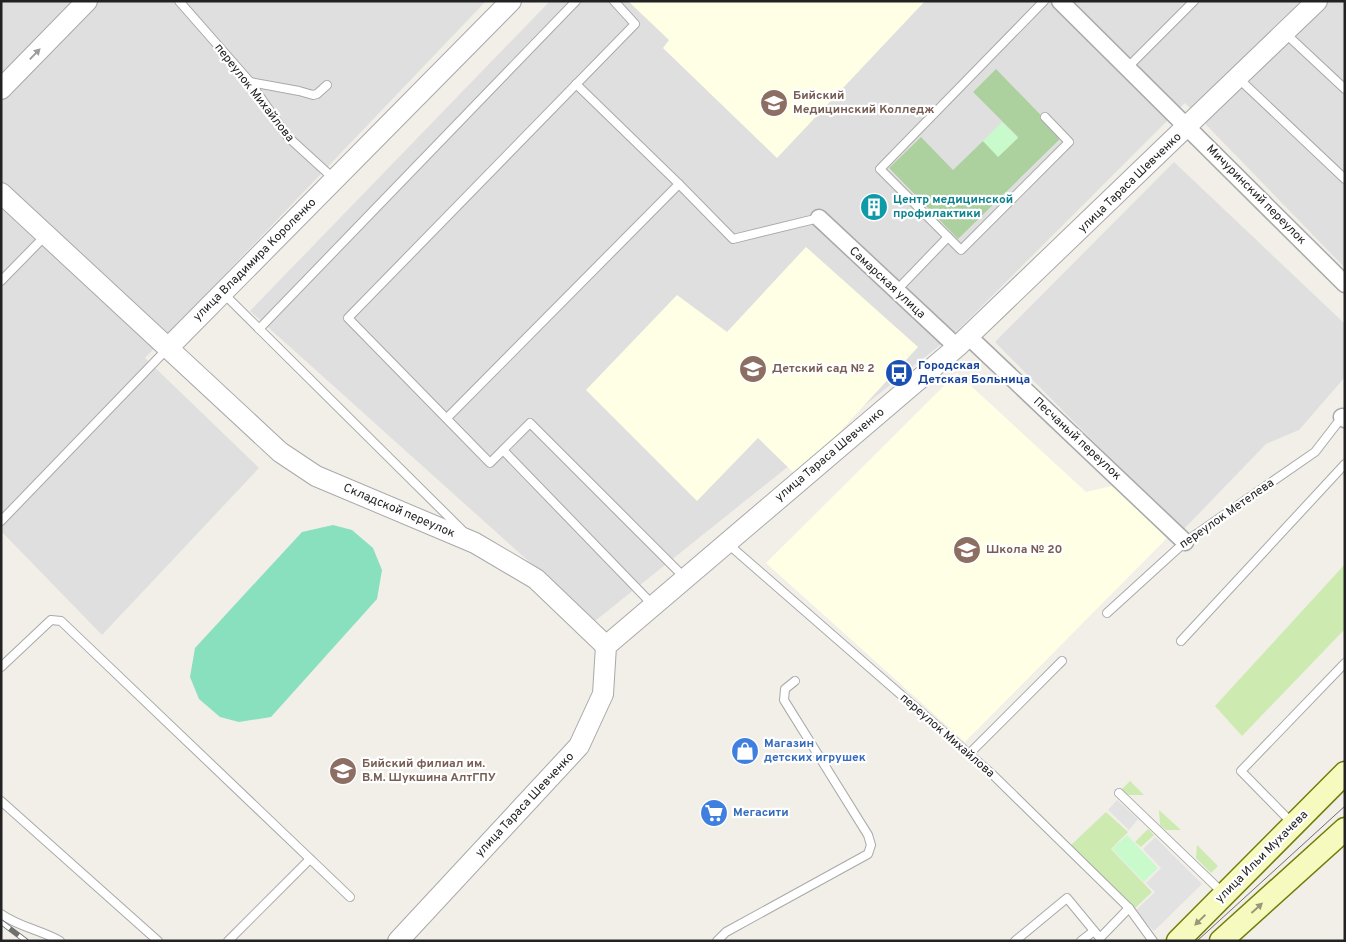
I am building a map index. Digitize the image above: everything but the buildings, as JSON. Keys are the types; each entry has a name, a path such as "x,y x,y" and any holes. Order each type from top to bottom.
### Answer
{"main road":[{"name":"улица Ильи Мухачева","path":"1178,941 1225,896 1345,773"},
{"path":"1221,941 1345,829"}],"street":[{"path":"1,89 87,1"},
{"name":"улица Владимира Короленко","path":"168,348 224,294 511,1"},
{"name":"Мичуринский переулок","path":"1060,1 1345,284"},
{"name":"улица Тараса Шевченко","path":"398,941 579,746 603,694 606,646 962,342 1318,1"},
{"name":"Складской переулок","path":"1,193 168,348 196,371 280,452 298,466 316,476 475,543 536,579 606,646"},
{"name":"Самарская улица","path":"819,218 896,291 962,342"},
{"name":"Песчаный переулок","path":"962,342 1185,542"}],"lane":[{"name":"переулок Михайлова","path":"179,1 250,82 287,136 335,180"},
{"path":"260,328 576,1"},
{"path":"614,1 635,24 348,318 490,463 530,423 685,579"},
{"path":"1044,1 880,169 961,250 1069,142 1045,117"},
{"path":"1127,68 1194,1"},
{"path":"1285,33 1345,89"},
{"path":"1238,78 1345,178"},
{"path":"250,82 312,95 317,94 327,85"},
{"path":"576,84 733,239 819,218"},
{"path":"447,418 679,184"},
{"path":"1,281 47,235"},
{"path":"896,291 948,237"},
{"path":"224,294 475,543"},
{"name":"улица Владимира Короленко","path":"1,521 168,348"},
{"name":"переулок Метелева","path":"1106,612 1185,542 1315,452 1344,417"},
{"path":"503,450 654,606"},
{"path":"1181,641 1345,464"},
{"name":"переулок Михайлова","path":"727,543 993,775 1129,908 1153,941"},
{"path":"1,667 51,620 61,622 350,897"},
{"path":"969,754 1062,661"},
{"path":"1294,825 1241,771 1345,663"},
{"path":"717,941 726,932 868,854 871,845 868,835 784,700 785,689 795,681"},
{"path":"1118,793 1225,896"},
{"path":"1,801 158,941"},
{"path":"228,941 310,859"},
{"path":"1015,941 1067,898 1100,940 1129,908"},
{"path":"1,914 16,923 60,941"},
{"path":"1081,941 1094,931"}],"shaded area":[{"path":"1,1 486,1 145,358 259,468 102,635 1,531"},
{"path":"550,1 1345,1 1345,268 1185,103 955,333 595,621 250,311"},
{"name":"Бийский Медицинский Колледж","path":"628,1 925,1 777,158 663,48 669,40"},
{"path":"1174,162 1345,324 1345,377 1299,430 1266,444 1182,531 995,342"},
{"name":"Детский сад № 2","path":"806,247 918,347 798,477 758,438 697,501 586,390 677,295 727,332"},
{"name":"Школа № 20","path":"957,373 1086,492 1112,486 1167,538 965,742 766,563"},
{"path":"1117,800 1138,819 1129,830 1108,810"},
{"path":"1155,837 1202,884 1154,931 1135,911 1155,892 1146,883 1161,868 1143,849"}],"green space":[{"path":"996,69 1062,137 958,239 889,168 921,137 953,170 983,141 999,156 1018,137 973,92"},
{"path":"1002,122 1018,138 998,157 983,141"},
{"path":"333,525 352,530 373,548 382,570 377,599 271,717 239,722 220,717 199,699 190,677 195,648 302,532"},
{"path":"1345,564 1345,629 1242,736 1215,706"},
{"path":"1130,781 1144,795 1128,795 1121,790"},
{"path":"1159,810 1181,830 1166,830 1160,825"},
{"path":"1106,812 1128,832 1111,849 1152,892 1133,910 1071,845"},
{"path":"1148,829 1154,835 1141,847 1135,842"},
{"path":"1127,835 1158,868 1144,882 1112,849"},
{"path":"1197,845 1218,866 1211,873 1196,858"}],"tram line":[{"path":"1197,941 1345,806"}],"railway":[{"path":"1,922 26,941"}],"place":[{"name":"Бийский Медицинский Колледж","path":"774,103"},
{"name":"Центр медицинской профилактики","path":"874,207"},
{"name":"Детский сад № 2","path":"753,369"},
{"name":"Городская Детская Больница","path":"899,373"},
{"name":"Школа № 20","path":"967,550"},
{"name":"Магазин детских игрушек","path":"745,751"},
{"name":"Бийский филиал им. В.М. Шукшина АлтГПУ","path":"343,771"},
{"name":"Мегасити","path":"714,813"}]}
